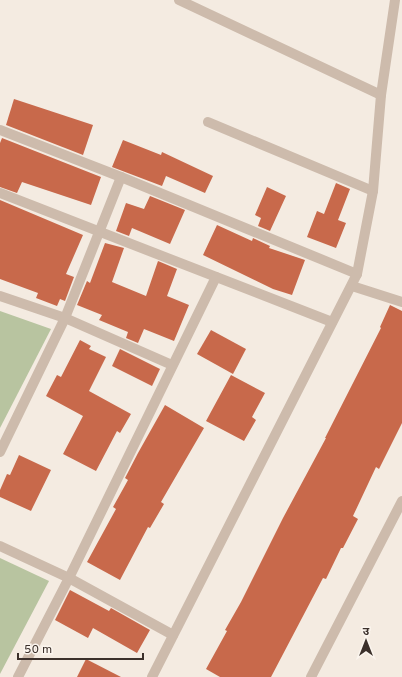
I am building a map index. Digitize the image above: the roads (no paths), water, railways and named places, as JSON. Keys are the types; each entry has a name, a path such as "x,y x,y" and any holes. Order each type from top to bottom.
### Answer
{"street":[{"path":"179,0 381,95"},
{"path":"152,677 172,635 357,274 374,191 381,95 395,0"},
{"path":"208,122 374,191"},
{"path":"0,130 121,177 357,274"},
{"path":"0,452 65,318 121,177"},
{"path":"0,193 332,322"},
{"path":"18,677 69,578 216,277"},
{"path":"352,286 402,302"},
{"path":"0,296 65,318 172,365"},
{"path":"311,677 402,500"},
{"path":"0,546 69,578 172,635"}]}
